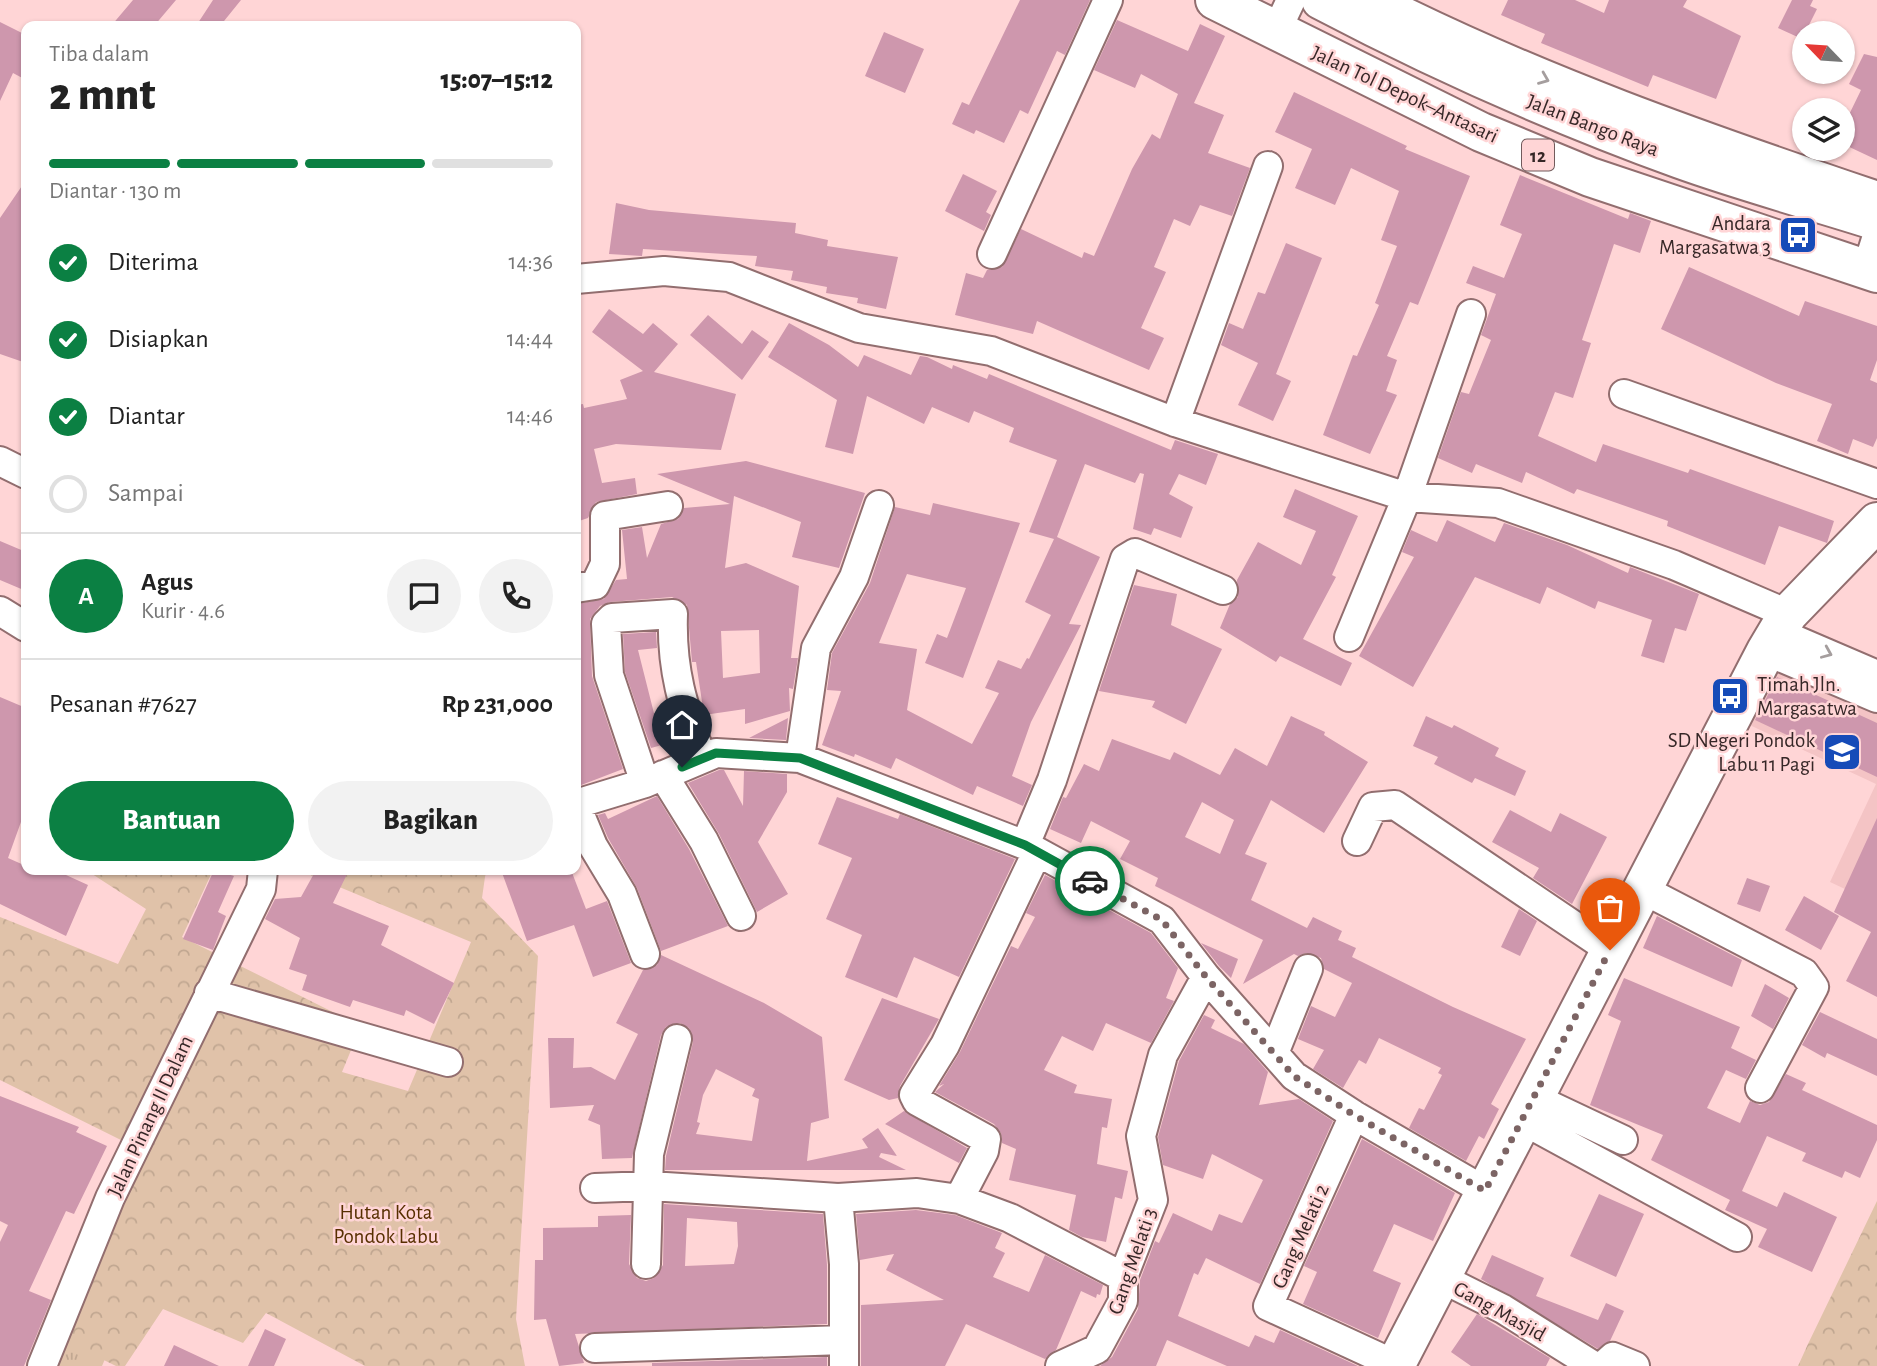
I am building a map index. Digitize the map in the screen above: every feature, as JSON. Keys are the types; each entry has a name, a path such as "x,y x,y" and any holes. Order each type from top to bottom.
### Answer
{"main road":[{"name":"Jalan Tol Depok–Antasari","path":"1215,0 1481,132 1590,177 1876,247"},
{"name":"Jalan Bango Raya","path":"1247,0 1287,9 1511,126 1605,164 1737,194"},
{"name":"Jalan Bango Raya","path":"1321,0 1422,53 1737,194 1876,247"},
{"path":"1370,0 1455,43 1680,134 1877,201"},
{"path":"1396,1365 1777,632 1877,522"}],"street":[{"path":"992,254 1108,0"},
{"path":"1175,422 1268,166"},
{"path":"581,279 664,271 729,277 859,328 990,351 1175,422 1406,497 1498,503 1674,565 1877,698"},
{"path":"1349,637 1406,497 1471,314"},
{"path":"1624,394 1877,484"},
{"path":"0,461 21,472"},
{"path":"800,758 816,648 854,577 879,505"},
{"path":"581,587 596,584 605,564 605,516 668,506"},
{"path":"959,1199 984,1151 986,1139 917,1101 914,1095 945,1045 1031,848 1125,559 1135,553 1223,590"},
{"path":"0,611 21,624"},
{"path":"702,758 679,695 672,655 673,614 612,618 606,624 609,675 618,710 654,779 704,841 741,916"},
{"path":"1777,632 1877,675"},
{"path":"581,802 654,779 716,753 800,758 1031,848 1162,920 1206,977 1275,1051 1294,1076 1354,1115 1485,1191"},
{"path":"1357,841 1373,807 1395,805 1610,950"},
{"path":"581,816 593,846 622,894 645,954"},
{"name":"Jalan Pinang II Dalam","path":"42,1366 110,1198 261,889 263,875"},
{"path":"1642,888 1804,973 1814,987 1760,1088"},
{"path":"1275,1051 1308,969"},
{"name":"Gang Melati 3","path":"1060,1366 1097,1349 1123,1301 1123,1277 1153,1200 1141,1136 1144,1124 1163,1055 1206,977"},
{"path":"209,993 448,1062"},
{"path":"646,1264 649,1154 677,1039"},
{"path":"1528,1109 1623,1140"},
{"path":"1528,1109 1737,1237"},
{"name":"Gang Melati 2","path":"1354,1115 1268,1306 1396,1365"},
{"path":"595,1188 650,1186 838,1198 917,1193 959,1199 1010,1218 1123,1277"},
{"path":"595,1348 844,1353 844,1264 838,1198"},
{"name":"Gang Masjid","path":"1441,1278 1503,1309 1594,1366"},
{"path":"1603,1366 1614,1357 1635,1366"}],"shaded area":[{"name":"SD Negeri Pondok Labu 11 Pagi","path":"1767,663 1877,708 1877,904 1830,882 1876,784 1739,720"}],"green space":[{"name":"Hutan Kota Pondok Labu","path":"94,875 211,875 182,937 361,1026 342,1072 408,1091 471,942 311,875 485,875 482,898 538,956 516,1319 525,1366 365,1366 266,1313 243,1343 163,1309 125,1366 116,1366 51,1334 129,1144 0,1080 0,917 118,964 146,909"},
{"path":"1877,1201 1877,1366 1798,1366 1808,1344"},
{"path":"54,1335 105,1359 102,1366 40,1366"}],"building":[{"path":"133,0 176,0 158,21 115,21"},
{"path":"213,0 241,0 224,21 199,21"},
{"path":"1020,0 1090,0 1065,55 1057,51 1028,114 1020,110 1004,143 976,130 974,134 952,124 962,102 969,105"},
{"path":"1508,0 1575,0 1604,13 1609,0 1687,0 1683,7 1741,36 1716,99 1653,75 1648,87 1541,43 1545,34 1501,15"},
{"path":"1792,0 1813,0 1810,6 1817,9 1811,21 1792,21 1792,34 1778,28"},
{"path":"1117,20 1188,51 1200,24 1225,36 1194,103 1224,115 1208,153 1250,168 1232,216 1200,205 1190,226 1174,219 1154,267 1166,272 1141,328 1164,338 1149,370 1037,321 1033,334 955,315 966,273 983,278 987,270 1002,267 1021,229 1082,258 1084,252 1094,256 1132,169 1152,134 1160,139 1178,94 1141,74 1135,88 1094,70"},
{"path":"0,22 21,32 21,77 13,73 0,101"},
{"path":"884,32 924,49 905,93 865,76"},
{"path":"1864,54 1877,57 1877,160 1855,150 1855,102 1861,90 1849,84 1855,84 1855,72"},
{"path":"1294,92 1407,146 1405,149 1470,176 1418,305 1410,302 1387,356 1397,360 1386,391 1397,395 1370,454 1323,435 1353,355 1357,356 1379,305 1375,303 1397,246 1381,240 1399,191 1351,168 1335,205 1295,188 1312,149 1275,132"},
{"path":"963,174 997,191 986,212 991,215 984,231 945,211"},
{"path":"1520,175 1628,219 1630,213 1651,221 1640,253 1614,244 1582,340 1591,343 1573,398 1555,392 1538,436 1596,462 1603,444 1688,473 1690,469 1834,521 1827,543 1779,526 1765,565 1667,526 1668,521 1577,489 1574,494 1526,472 1522,483 1476,464 1472,473 1438,458 1461,392 1469,394 1491,340 1481,335 1496,294 1466,283 1473,266 1504,278 1522,234 1500,225"},
{"path":"21,187 21,361 0,354 0,218"},
{"path":"616,203 649,210 796,223 795,233 828,240 827,246 898,257 886,309 857,303 858,298 826,293 827,287 791,280 793,271 755,266 757,256 643,249 642,256 609,254"},
{"path":"1286,243 1322,258 1276,374 1291,381 1273,421 1238,405 1258,363 1221,345 1229,323 1243,329 1258,292 1265,294"},
{"path":"1689,267 1799,316 1805,301 1877,326 1877,360 1870,380 1877,383 1877,438 1873,447 1853,439 1848,454 1817,441 1832,404 1776,383 1661,329"},
{"path":"609,309 643,334 653,323 678,344 654,372 736,394 721,450 616,444 594,449 602,483 635,478 637,494 596,502 588,518 581,520 581,404 584,408 627,399 620,380 643,371 592,332"},
{"path":"708,315 742,344 752,330 769,342 742,380 690,335"},
{"path":"789,323 829,345 858,367 864,355 911,375 920,356 927,357 952,369 953,365 987,379 989,374 1171,450 1175,440 1218,454 1206,485 1179,474 1169,494 1193,507 1181,538 1154,528 1151,535 1133,529 1144,474 1140,473 1135,483 1085,464 1057,537 1100,557 1069,624 1081,625 1031,722 1012,776 1032,785 1023,806 977,786 973,795 896,758 891,769 855,754 854,757 822,745 841,691 827,690 832,653 870,583 895,507 930,515 933,503 1020,523 963,678 925,663 937,634 947,638 966,588 907,574 879,643 917,649 907,710 972,744 999,693 985,688 998,660 1021,669 1027,658 1029,659 1051,615 1025,602 1054,539 1029,532 1057,460 1009,442 1014,428 974,411 969,423 932,407 924,424 867,396 853,454 825,447 837,400 768,357"},
{"path":"746,461 865,493 839,568 792,557 801,522 734,496 725,568 746,563 799,586 791,658 798,658 793,689 789,688 790,711 745,724 745,709 704,715 696,662 692,662 687,605 672,597 610,602 600,606 590,619 592,676 623,769 581,785 581,603 604,599 616,580 627,579 622,530 642,527 647,558 661,524 678,519 684,508 730,504 657,474","holes":["759,630 760,673 723,678 721,631"]},
{"path":"1295,489 1358,516 1332,575 1336,577 1303,639 1352,663 1341,686 1280,656 1276,662 1220,628 1230,604 1238,597 1237,580 1258,542 1301,565 1316,531 1283,517"},
{"path":"1447,520 1495,542 1504,523 1567,545 1628,573 1630,567 1699,594 1686,631 1675,628 1664,663 1641,656 1652,620 1598,601 1595,609 1547,587 1540,604 1475,577 1413,687 1359,656 1414,557 1402,552 1411,530 1437,542"},
{"path":"0,541 21,550 21,589 0,580"},
{"path":"1134,585 1177,594 1171,625 1222,649 1186,724 1152,707 1155,701 1099,691"},
{"path":"656,632 657,648 638,650 662,745 651,748 625,672 623,634"},
{"path":"1777,677 1877,723 1877,777 1755,720"},
{"path":"0,697 21,706 21,822 8,858 21,864 21,875 66,875 88,885 66,936 0,904"},
{"path":"1291,716 1325,732 1324,735 1368,762 1324,833 1271,800 1245,854 1267,863 1251,900 1307,928 1313,917 1342,931 1338,940 1356,948 1352,957 1453,1007 1526,1039 1491,1104 1499,1109 1484,1139 1479,1136 1466,1161 1409,1128 1419,1108 1424,1110 1442,1075 1438,1073 1441,1068 1379,1038 1366,1064 1359,1060 1343,1088 1313,1069 1324,1050 1298,1039 1311,1006 1335,1017 1352,983 1324,969 1321,958 1306,953 1298,956 1294,954 1243,984 1263,940 1155,886 1158,878 1120,859 1130,841 1091,821 1081,843 1050,829 1063,797 1066,798 1084,764 1099,771 1112,739 1170,760 1174,752 1220,775 1235,748 1267,766","holes":["1202,802 1234,820 1220,854 1185,837"]},
{"path":"1426,716 1452,728 1454,725 1499,748 1495,756 1526,771 1515,796 1475,778 1472,783 1434,764 1438,757 1413,746"},
{"path":"788,718 786,740 749,738"},
{"path":"724,770 743,806 744,771 787,774 787,792 758,842 788,894 757,912 719,834 688,783"},
{"path":"657,796 689,849 728,926 661,951 637,888 598,815 605,813 608,819"},
{"path":"837,797 898,819 900,814 1015,859 959,977 914,957 897,998 845,977 862,935 826,919 852,858 818,844"},
{"path":"1510,810 1551,832 1560,813 1607,837 1572,904 1533,878 1539,868 1492,842"},
{"path":"1877,818 1877,997 1846,981 1871,932 1834,912"},
{"path":"212,875 234,876 218,912 226,916 213,950 183,939"},
{"path":"313,875 347,875 333,903 389,926 381,945 454,983 434,1024 406,1010 404,1016 353,1000 350,1007 302,990 307,975 289,969 300,938 265,919 275,899 301,897"},
{"path":"503,875 573,875 586,909 607,901 631,963 593,977 574,925 527,941"},
{"path":"1045,875 1151,933 1178,968 1166,998 1174,1001 1151,1043 1106,1023 1093,1051 1062,1036 1044,1070 1077,1085 1074,1093 1112,1099 1107,1128 1102,1127 1097,1164 1128,1171 1122,1199 1115,1197 1106,1242 1082,1237 1069,1230 1076,1195 1009,1180 1016,1149 1002,1143 1001,1133 994,1124 935,1092 944,1084 939,1086 960,1052 1011,946 1018,949 1035,917 1026,913"},
{"path":"1747,878 1770,886 1760,912 1737,904"},
{"path":"1804,896 1839,916 1821,950 1785,930"},
{"path":"1519,909 1537,921 1520,956 1501,947"},
{"path":"1657,916 1742,960 1732,987 1643,948"},
{"path":"1201,943 1238,959 1231,978 1219,966"},
{"path":"661,955 764,1003 822,1037 829,1118 811,1123 807,1161 868,1148 862,1139 878,1128 897,1156 881,1153 879,1157 906,1170 665,1170 693,1042 689,1028 680,1023 666,1027 661,1035 632,1158 602,1159 600,1125 588,1120 594,1105 550,1108 548,1038 574,1038 573,1068 591,1067 615,1080 638,1034 616,1023 643,970 657,965","holes":["716,1069 755,1089 752,1096 759,1099 752,1141 696,1134 703,1095"]},
{"path":"1624,978 1740,1027 1731,1048 1756,1060 1746,1079 1726,1070 1707,1108 1740,1123 1750,1101 1760,1105 1769,1102 1786,1074 1806,1083 1802,1090 1877,1125 1877,1140 1860,1178 1845,1171 1842,1178 1802,1161 1806,1153 1767,1136 1742,1191 1777,1207 1784,1192 1837,1217 1812,1272 1758,1247 1767,1229 1725,1210 1730,1200 1651,1160 1663,1135 1590,1105 1621,1021 1608,1015"},
{"path":"1765,984 1789,998 1773,1029 1751,1016"},
{"path":"882,998 939,1019 900,1086 898,1098 889,1100 844,1080"},
{"path":"1820,1012 1877,1039 1877,1076 1827,1053 1825,1058 1802,1045"},
{"path":"1204,1015 1215,1020 1211,1028 1244,1044 1268,1072 1259,1105 1299,1099 1333,1121 1260,1284 1206,1258 1198,1275 1194,1273 1178,1316 1249,1347 1255,1335 1274,1343 1280,1330 1358,1366 1227,1366 1167,1340 1156,1366 1100,1366 1112,1357 1138,1309 1140,1280 1155,1241 1159,1243 1173,1213 1212,1231 1219,1214 1242,1223 1263,1180 1212,1154 1203,1179 1163,1165 1158,1137 1179,1061"},
{"path":"0,1096 79,1127 76,1132 107,1146 74,1214 66,1211 29,1291 51,1300 24,1366 0,1366 0,1242 8,1225 0,1221"},
{"path":"904,1111 967,1148 959,1163 885,1124"},
{"path":"1362,1139 1455,1193 1433,1241 1394,1224 1373,1271 1401,1283 1378,1338 1303,1304 1317,1272 1304,1266"},
{"path":"1599,1194 1644,1214 1616,1277 1570,1256"},
{"path":"664,1204 823,1214 827,1265 827,1324 575,1334 584,1363 559,1366 546,1319 534,1320 535,1260 543,1260 543,1228 598,1227 598,1216 631,1215 629,1264 637,1278 646,1281 654,1278 663,1265","holes":["687,1218 737,1222 738,1246 734,1264 685,1266"]},
{"path":"916,1210 955,1215 1002,1233 995,1248 1005,1253 993,1277 1029,1292 1045,1255 1103,1285 1100,1295 1097,1294 1096,1298 1081,1291 1056,1350 1045,1359 966,1324 945,1366 861,1366 861,1305 944,1300 886,1270 894,1254 860,1260 856,1214"},
{"path":"1492,1255 1544,1278 1536,1296 1598,1320 1606,1303 1624,1311 1610,1341 1598,1349 1481,1279"},
{"path":"1477,1314 1550,1358 1546,1366 1471,1366 1451,1352"},
{"path":"265,1329 286,1339 274,1366 248,1366"},
{"path":"174,1345 219,1366 164,1366"},
{"path":"827,1357 827,1366 652,1366 652,1363"}],"way so far":[{"path":"1090,881 1162,920 1206,977 1275,1051 1294,1076 1354,1115 1485,1191 1610,950"}],"place":[{"name":"Andara Margasatwa 3","path":"1798,235"},
{"name":"Timah Jln. Margasatwa","path":"1730,696"},
{"name":"SD Negeri Pondok Labu 11 Pagi","path":"1842,752"}],"route":[{"path":"682,767 716,753 800,758 1025,845 1090,881"}]}
